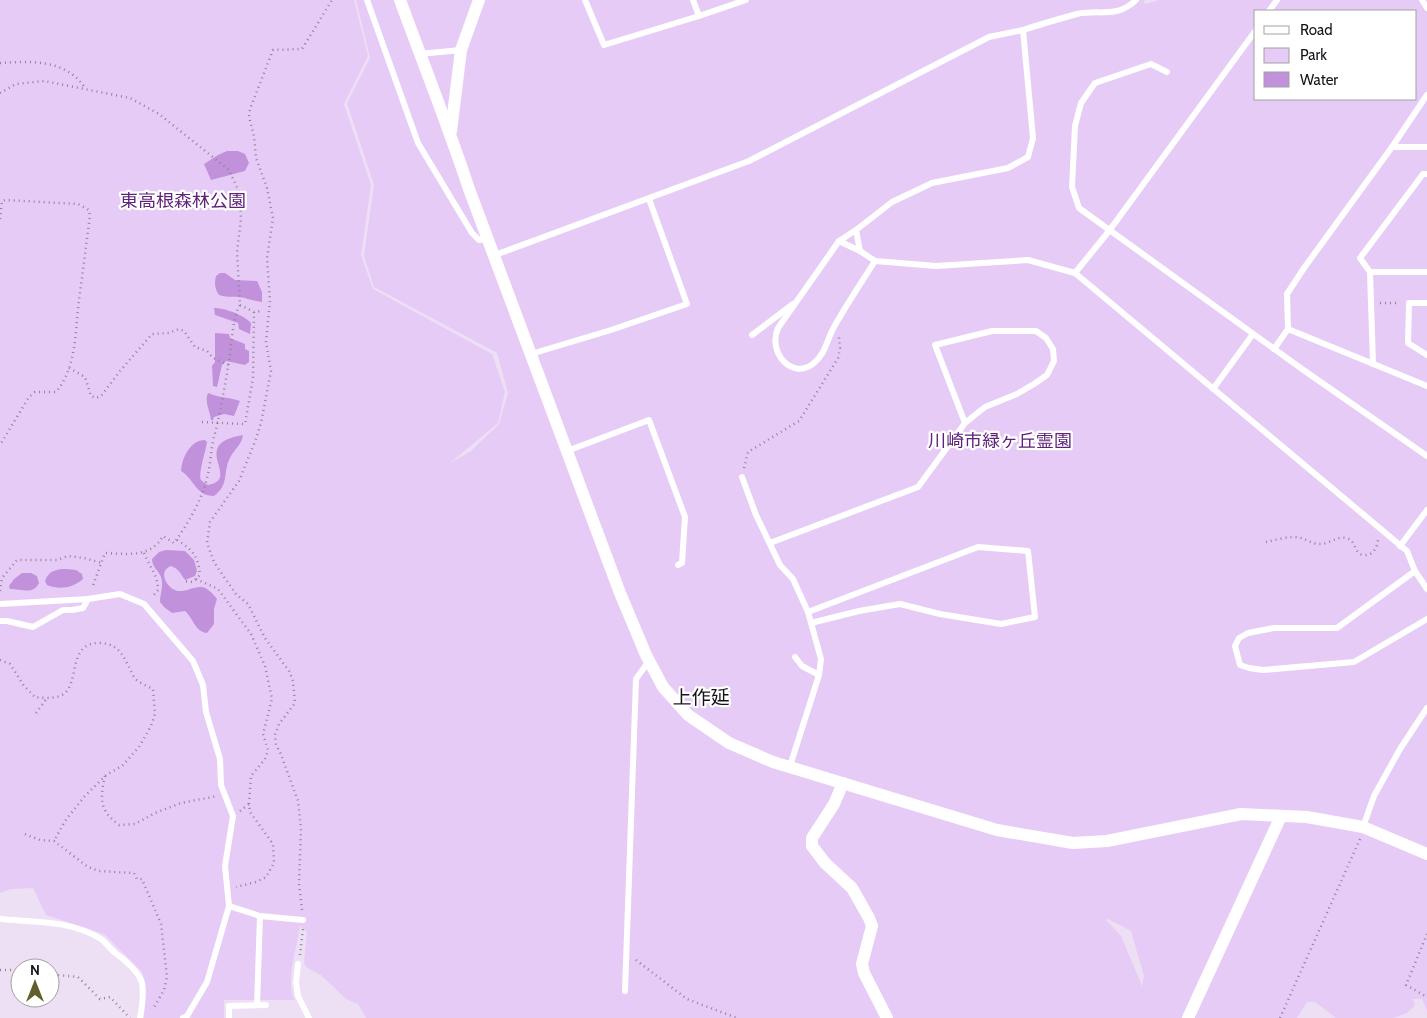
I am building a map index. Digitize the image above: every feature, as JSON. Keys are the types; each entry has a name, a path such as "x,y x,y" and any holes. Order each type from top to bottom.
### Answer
{"street":[{"path":"400,0 451,134 469,189 495,255 556,425 620,593 649,661 663,687 688,715 729,743 773,762 996,830 1072,842 1107,841 1241,814 1307,816 1363,828 1427,854"},
{"path":"451,134 461,50 480,0"},
{"path":"843,783 834,804 812,838 812,846 825,863 852,888 869,918 872,926 862,964 864,973 887,1018"},
{"path":"1188,1018 1281,816"}],"lane":[{"path":"367,0 418,143 472,233 479,240 488,239"},
{"path":"585,0 604,45 746,0"},
{"path":"694,0 699,16"},
{"path":"495,255 749,161 989,37 1023,30 1079,14 1111,13 1130,6 1136,0"},
{"path":"1270,10 1278,0"},
{"path":"1422,0 1427,8"},
{"path":"875,261 834,327 825,350 814,364 795,368 781,360 775,346 775,334 839,241 892,202 932,183 1008,168 1028,157 1033,138 1023,30"},
{"path":"1075,273 1110,231 1254,33"},
{"path":"419,54 461,50"},
{"path":"1167,72 1151,64 1096,83 1081,103 1075,126 1072,187 1079,208 1274,349 1427,456"},
{"path":"1274,349 1288,329 1287,294 1427,95"},
{"path":"1392,147 1427,147"},
{"path":"1373,364 1370,272 1360,258 1423,174 1427,174"},
{"path":"531,354 611,330 687,304 649,199"},
{"path":"856,230 860,251"},
{"path":"839,241 875,261 936,266 1028,260 1075,273 1407,551 1415,571 1427,589"},
{"path":"1370,272 1427,272"},
{"path":"752,335 798,300"},
{"path":"1427,304 1409,303 1408,343 1427,355"},
{"path":"1288,329 1427,386"},
{"path":"770,543 918,487 965,423 985,407 1017,394 1047,375 1054,361 1053,349 1046,338 1036,331 992,332 935,345 965,423"},
{"path":"1213,388 1253,334"},
{"path":"567,451 649,420 685,517 682,563 678,565"},
{"path":"742,477 756,515 780,564 793,579 808,612 820,660 819,676 790,766"},
{"path":"1400,546 1427,510"},
{"path":"808,612 978,547 1028,551 1035,617 1001,624 940,614 900,604 859,611 811,623"},
{"path":"1415,571 1337,628 1274,628 1248,633 1239,638 1235,646 1240,665 1248,668 1263,670 1354,662 1427,619"},
{"path":"0,604 88,599 120,594 144,604 193,661 203,685 206,712 220,759 222,785 233,816 225,866 230,906 206,982 187,1016 183,1018"},
{"path":"0,621 33,627 63,610 83,608 88,599"},
{"path":"795,657 802,666 819,676"},
{"path":"625,991 636,679 649,661"},
{"path":"1363,828 1374,796 1400,749 1427,708"},
{"path":"230,906 260,916 303,920"},
{"path":"257,1006 260,916"},
{"path":"0,919 62,925 85,931 102,940 118,955 123,957 141,980 143,1000 140,1018"},
{"path":"298,964 296,983 298,996 308,1018"},
{"path":"229,1018 229,1006 266,1006"}],"path":[{"path":"298,964 302,943 303,920 299,883 301,829 298,800 276,745 275,735 279,724 295,703 293,681 289,671 265,638 248,604 236,594 214,562 207,543 210,522 239,480 256,439 271,371 266,342 270,301 267,258 274,218 267,188 256,158 254,136 249,117 250,109 273,50 302,49 332,0"},
{"path":"0,63 29,61 53,64 79,79 85,88"},
{"path":"0,92 16,84 44,81 130,98 159,114 229,170 240,194 241,219 238,252 240,305 237,310 208,478 177,540 174,543 163,536 156,547 144,553 105,553 88,599"},
{"path":"0,219 2,201 5,200 78,204 89,210 90,216 75,347 69,368 56,392 35,392 29,397 0,445"},
{"path":"1371,303 1409,303"},
{"path":"240,305 254,312 262,311"},
{"path":"203,422 245,424 253,378 254,312"},
{"path":"742,477 748,452 799,421 838,358 840,338 834,327"},
{"path":"69,368 85,377 91,396 96,398 101,396 120,370 152,334 169,333 179,329 184,331 195,348 207,351 213,358 229,365"},
{"path":"1266,542 1298,537 1320,544 1346,538 1351,541 1356,551 1367,555 1372,553 1378,543 1379,536 1375,525"},
{"path":"177,540 194,553 198,562 200,576 193,582 182,581"},
{"path":"144,553 149,566 156,573 158,590 144,604"},
{"path":"0,591 2,578 17,560 57,560 68,556 102,563"},
{"path":"196,579 218,589 252,634 265,666 272,699 263,734 268,750 266,758 252,776 249,804 250,812 273,844 274,863 266,878 240,887 228,888"},
{"path":"0,660 10,664 24,686 35,697 47,698 62,695 69,688 77,659 82,651 91,644 101,643 116,647 127,661 134,678 153,689 156,714 151,726 122,766 106,775 75,808 54,841"},
{"path":"36,713 47,698"},
{"path":"106,775 101,794 103,808 108,817 119,825 135,824 156,813 181,804 225,794"},
{"path":"1280,1018 1360,842 1363,828"},
{"path":"25,834 40,840 54,841 88,867 99,871 134,873 137,879 142,879 161,924 167,976 164,990 151,1012"},
{"path":"1427,934 1406,985 1427,997"},
{"path":"626,954 687,999 738,1018"},
{"path":"60,975 78,977 100,999 110,997 130,1018"}],"green space":[{"name":"川崎市緑ヶ丘霊園","path":"0,0 354,0 368,56 344,104 371,185 361,255 373,289 492,354 505,392 498,423 450,463 471,451 499,424 508,393 497,353 374,287 364,256 374,185 347,103 370,58 356,0 1144,0 1145,4 1159,0 1427,0 1427,1011 1422,999 1413,999 1415,1006 1407,1013 1393,1018 1336,1018 1315,1002 1307,1002 1297,1018 366,1018 358,1004 346,999 321,975 306,967 304,963 307,932 300,926 291,974 292,993 295,1000 224,1000 224,1018 144,1018 145,982 142,972 104,934 46,915 33,888 11,889 0,893","holes":["1108,919 1131,931 1144,976 1141,988 1141,983 1121,936 1106,920"]}],"water":[{"path":"227,151 238,151 245,154 249,163 245,171 211,180 204,164"},
{"path":"220,273 225,273 235,280 257,281 262,292 262,302 242,297 219,295 215,282 216,276"},
{"path":"214,308 234,312 244,317 251,323 250,334 239,329 238,323 215,315"},
{"path":"215,333 229,334 230,338 245,344 245,349 249,351 249,362 245,365 226,361 222,365 217,387 213,386 212,366 215,362"},
{"path":"208,393 240,401 234,416 224,414 211,420 207,403"},
{"path":"243,435 241,442 227,465 222,488 214,496 199,490 181,471 183,461 191,446 205,440 207,442 200,477 208,485 217,481 220,476 217,453 219,446 227,439"},
{"path":"166,550 185,551 194,560 197,571 195,576 185,580 176,568 171,566 167,568 164,576 170,587 181,591 202,587 212,593 217,599 214,609 214,624 207,633 197,628 185,611 172,613 160,602 162,580 152,559 159,552"},
{"path":"67,569 76,570 82,574 83,579 66,587 47,585 45,581 51,572"},
{"path":"22,573 31,573 37,576 39,583 37,587 30,590 10,589 9,586 14,579"}],"district":[{"name":"上作延","path":"701,697"}],"park label":[{"name":"東高根森林公園","path":"183,201"}]}
